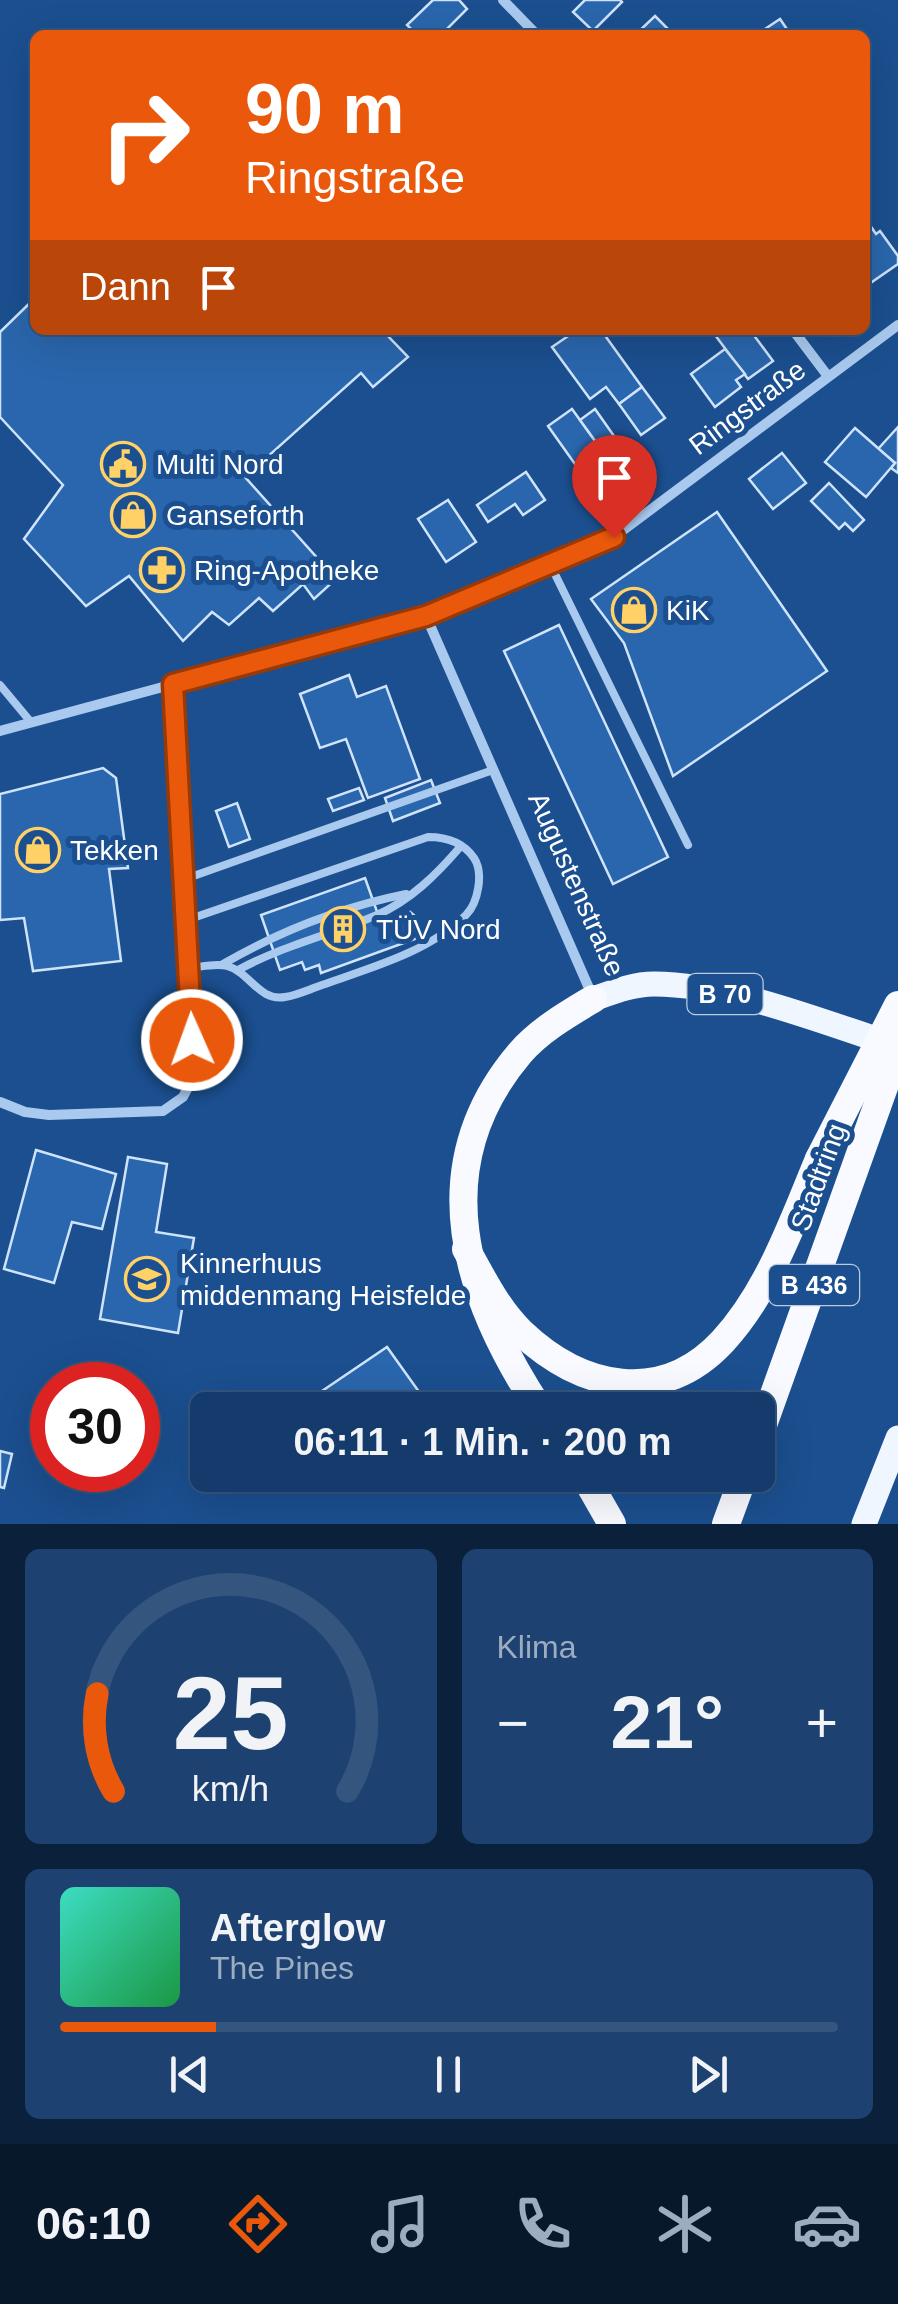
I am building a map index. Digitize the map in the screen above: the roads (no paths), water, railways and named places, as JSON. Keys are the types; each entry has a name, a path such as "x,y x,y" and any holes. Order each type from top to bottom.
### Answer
{"highway":[{"name":"B 70","path":"594,999 544,1031 520,1054 491,1096 472,1140 462,1187 466,1249 518,1330 579,1371 616,1384 646,1384 673,1378 696,1365 724,1340 756,1296 782,1246 819,1159 898,1005"},
{"name":"Stadtring","path":"775,1392 898,1048"},
{"path":"466,1249 489,1322 530,1392"},
{"path":"594,1492 612,1524"},
{"path":"726,1524 738,1492"}],"main road":[{"name":"Augustenstraße","path":"594,999 651,983 693,986 898,1048"},
{"path":"864,1524 898,1438"}],"street":[{"path":"503,0 532,30"},
{"name":"Ringstraße","path":"0,731 426,616 614,537 898,325"},
{"path":"797,335 828,375"},
{"name":"Augustenstraße","path":"426,616 594,999"},
{"path":"0,1102 25,1112 50,1115 163,1111 183,1097 194,1076 173,684"}],"lane":[{"path":"550,564 688,844"},
{"path":"0,686 30,722"},
{"path":"185,879 493,770"},
{"path":"188,920 428,836 446,837 476,860 480,881 469,913 383,964 282,998 263,994 238,970 222,964"},
{"path":"238,970 273,951 378,915 415,893 461,846"},
{"path":"190,968 222,964 269,938 373,901 415,893"}],"place":[{"name":"Multi Nord","path":"123,464"},
{"name":"Ganseforth","path":"133,515"},
{"name":"Ring-Apotheke","path":"162,570"},
{"name":"KiK","path":"634,610"},
{"name":"Tekken","path":"38,850"},
{"name":"TÜV Nord","path":"343,929"},
{"name":"Kinnerhuus middenmang Heisfelde","path":"147,1279"}]}
